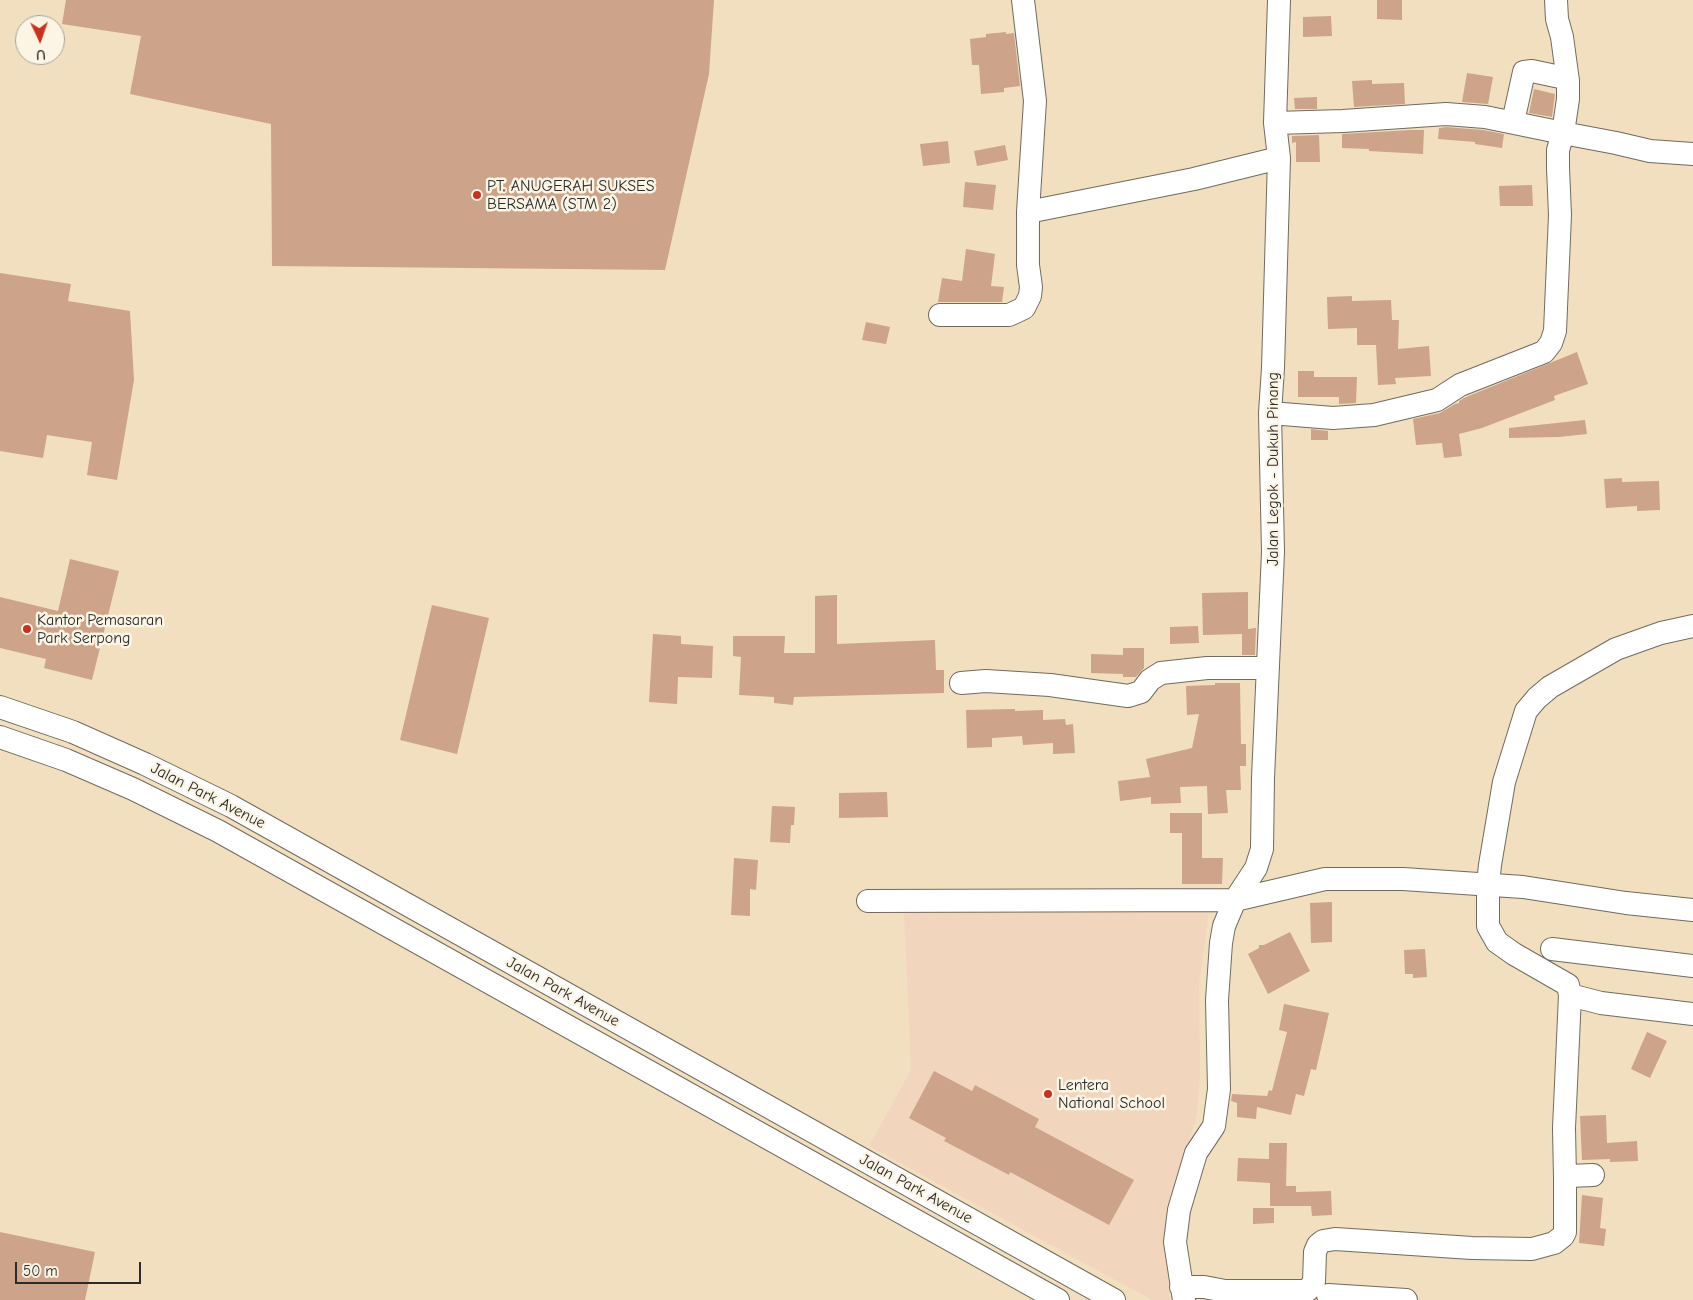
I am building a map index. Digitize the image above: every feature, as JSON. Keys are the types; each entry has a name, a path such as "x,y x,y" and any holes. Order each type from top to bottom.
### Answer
{"street":[{"path":"940,315 1009,315 1024,308 1030,296 1028,212 1035,101 1023,0"},
{"name":"Jalan Legok - Dukuh Pinang","path":"1183,1294 1176,1242 1179,1210 1196,1153 1214,1126 1219,1089 1217,1000 1224,926 1235,900 1256,868 1262,849 1273,552 1270,413 1274,368 1279,158 1275,123 1279,0"},
{"path":"1270,413 1333,418 1374,415 1437,400 1460,385 1544,352 1551,343 1555,331 1560,214 1558,150 1563,133 1568,99 1568,81 1562,37 1557,19 1556,0"},
{"path":"1512,122 1524,72 1532,71 1560,77 1568,81"},
{"path":"1275,123 1343,121 1446,114 1486,117 1650,151 1693,154"},
{"path":"1028,212 1194,179 1279,158"},
{"path":"1183,1294 1204,1288 1225,1290 1308,1290 1314,1282 1315,1252 1318,1245 1323,1241 1335,1239 1472,1248 1532,1248 1554,1243 1562,1236 1565,1232 1564,1128 1570,995 1568,985 1497,942 1488,926 1488,884 1504,782 1526,712 1537,698 1550,687 1616,649 1660,633 1693,626"},
{"path":"961,683 986,681 1050,684 1128,696 1141,692 1150,680 1161,672 1207,668 1268,668"},
{"name":"Jalan Park Avenue","path":"0,707 72,732 145,764 231,806 1114,1300"},
{"path":"36,749 45,722"},
{"path":"66,760 72,732"},
{"name":"Jalan Park Avenue","path":"0,737 66,760 133,789 226,835 1058,1300"},
{"path":"868,902 1235,900 1325,879 1403,879 1523,887 1626,903 1693,910"},
{"path":"1552,949 1693,966"},
{"path":"1570,995 1601,1003 1693,1014"},
{"path":"1565,1178 1568,1176 1593,1175"},
{"path":"1328,1295 1406,1300"}],"shaded area":[{"name":"Lentera National School","path":"1210,904 1199,984 1200,1072 1197,1116 1166,1210 1166,1247 1170,1300 1152,1300 869,1146 911,1070 904,913 1080,905"}],"building":[{"name":"PT. ANUGERAH SUKSES BERSAMA (STM 2)","path":"66,0 714,0 709,74 665,270 272,266 271,124 130,94 141,36 65,24 64,15"},
{"path":"1377,0 1402,0 1402,20 1377,19"},
{"path":"1331,16 1332,36 1303,37 1303,17"},
{"path":"1006,32 1006,34 1014,33 1020,86 1004,88 1004,92 981,94 979,65 972,65 970,39 986,37 986,34"},
{"path":"1467,73 1493,77 1488,104 1462,102"},
{"path":"1372,80 1372,84 1404,83 1405,104 1354,107 1352,81"},
{"path":"1534,89 1555,94 1552,117 1529,113"},
{"path":"1317,97 1317,109 1295,109 1294,98"},
{"path":"1446,127 1504,134 1502,148 1475,144 1475,142 1438,139 1439,128"},
{"path":"1424,130 1423,154 1342,148 1342,134"},
{"path":"1319,135 1320,162 1296,162 1296,142 1292,143 1292,136"},
{"path":"948,141 950,163 923,166 920,144"},
{"path":"1005,145 1008,160 977,166 974,151"},
{"path":"965,182 996,185 993,210 963,207"},
{"path":"1532,185 1533,206 1500,206 1499,186"},
{"path":"966,249 995,254 991,286 1004,287 1002,302 938,302 942,278 962,281"},
{"path":"0,273 71,284 68,301 130,311 134,380 117,480 87,475 92,442 47,435 43,458 0,451"},
{"path":"1352,296 1352,301 1391,300 1392,320 1399,320 1398,349 1429,346 1431,376 1395,378 1396,384 1378,385 1376,345 1357,345 1357,328 1328,329 1327,297"},
{"path":"866,322 890,327 886,344 862,340"},
{"path":"1577,352 1588,384 1554,396 1555,400 1482,428 1459,434 1462,456 1444,458 1442,443 1416,445 1413,419 1440,413 1466,397"},
{"path":"1298,371 1314,371 1314,377 1357,377 1356,403 1339,404 1339,397 1298,397"},
{"path":"1585,420 1587,434 1559,437 1509,438 1509,428"},
{"path":"1311,429 1328,431 1328,440 1311,440"},
{"path":"1622,478 1622,482 1659,481 1660,510 1637,511 1637,506 1606,508 1604,479"},
{"path":"70,559 119,571 92,680 44,668 46,659 0,648 0,597 58,611"},
{"path":"1248,592 1248,629 1256,628 1255,655 1242,655 1242,634 1203,635 1202,593"},
{"path":"837,595 837,644 935,640 936,670 944,670 944,693 794,697 793,705 774,703 774,697 739,695 741,657 733,656 733,636 785,636 784,653 815,653 815,596"},
{"path":"432,605 489,618 457,754 400,740"},
{"path":"1198,626 1199,643 1170,644 1170,627"},
{"path":"653,634 681,636 681,644 713,646 712,678 678,677 677,704 649,702"},
{"path":"1123,648 1144,648 1144,668 1136,677 1123,677 1123,674 1091,673 1091,654 1123,655"},
{"path":"1215,683 1240,683 1241,744 1246,744 1246,766 1240,766 1241,790 1226,790 1228,813 1208,814 1207,786 1180,787 1181,803 1151,804 1151,797 1120,801 1118,781 1150,777 1146,759 1192,748 1199,714 1187,715 1186,686 1215,685"},
{"path":"1015,709 1015,711 1043,710 1043,720 1065,719 1066,725 1073,724 1075,753 1053,754 1053,743 1023,745 1022,736 992,738 992,747 967,748 966,710"},
{"path":"887,792 888,817 839,818 839,793"},
{"path":"772,806 795,807 790,843 770,842"},
{"path":"1170,813 1202,813 1202,858 1223,858 1222,884 1182,884 1182,833 1170,833"},
{"path":"734,858 758,860 756,890 750,889 750,916 731,915"},
{"path":"1332,902 1332,942 1311,943 1310,903"},
{"path":"1290,932 1310,971 1268,994 1248,954 1259,948 1259,945 1264,945"},
{"path":"1425,949 1427,977 1413,978 1413,974 1405,974 1404,950"},
{"path":"1284,1004 1329,1013 1316,1070 1311,1069 1304,1096 1296,1094 1291,1115 1257,1107 1256,1119 1237,1117 1237,1103 1231,1101 1232,1094 1267,1096 1269,1090 1272,1091 1287,1032 1279,1030"},
{"path":"1647,1032 1667,1041 1650,1078 1631,1069"},
{"path":"934,1071 972,1091 975,1085 1039,1119 1035,1127 1134,1180 1109,1225 1010,1172 1009,1175 944,1141 946,1138 909,1118"},
{"path":"1606,1115 1607,1143 1637,1141 1638,1161 1582,1160 1580,1116"},
{"path":"1269,1143 1287,1143 1286,1186 1296,1186 1296,1192 1331,1191 1332,1215 1312,1216 1311,1206 1270,1206 1270,1183 1237,1181 1238,1158 1269,1159"},
{"path":"1582,1195 1603,1198 1600,1228 1606,1229 1604,1246 1579,1243"},
{"path":"1253,1208 1274,1208 1274,1223 1253,1224"},
{"path":"0,1232 95,1252 85,1300 0,1300"}],"place":[{"name":"PT. ANUGERAH SUKSES BERSAMA (STM 2)","path":"477,195"},
{"name":"Kantor Pemasaran Park Serpong","path":"27,629"},
{"name":"Lentera National School","path":"1048,1094"}]}
